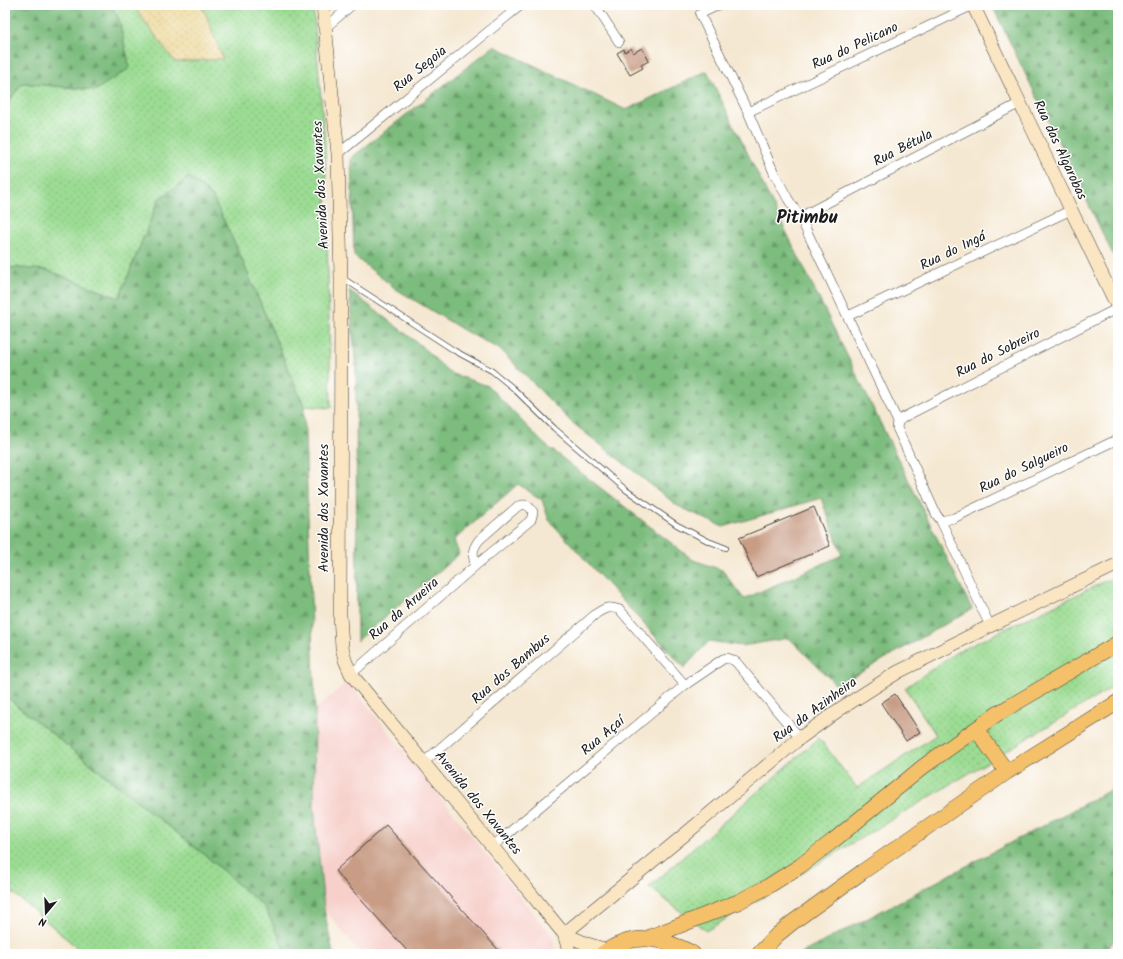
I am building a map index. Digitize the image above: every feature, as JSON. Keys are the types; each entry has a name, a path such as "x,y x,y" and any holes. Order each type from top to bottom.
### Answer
{"main road":[{"name":"Avenida dos Xavantes","path":"323,5 338,154 341,278 340,615 342,647 345,660 352,674 564,934 570,954"},
{"name":"Rua das Algarobas","path":"973,5 1118,308"},
{"name":"Rua da Azinheira","path":"564,934 800,738 840,709 898,672 1118,564"},
{"path":"605,952 621,943 648,938 738,902 800,866 924,766 997,714 1118,643"},
{"path":"759,954 777,935 793,922 862,872 1007,772 1118,702"},
{"path":"976,729 1007,772"},
{"name":"Avenida dos Xavantes","path":"564,934 605,952"},
{"path":"648,938 672,944 690,951 693,954"}],"street":[{"path":"325,28 352,5"},
{"name":"Rua Segoia","path":"338,154 521,5"},
{"path":"595,5 620,42"},
{"path":"719,5 700,14 748,112 774,173 800,217 848,316 898,425 936,514 941,521 990,626"},
{"name":"Rua do Pelicano","path":"748,112 973,5"},
{"name":"Rua Bétula","path":"800,217 1020,103"},
{"name":"Rua do Ingá","path":"848,316 1070,210"},
{"name":"Rua do Sobreiro","path":"898,425 904,417 1118,308"},
{"name":"Rua do Salgueiro","path":"941,521 954,518 1118,439"},
{"name":"Rua da Arueira","path":"352,674 475,566 531,520 533,512 531,508 522,504 518,506 479,540 472,553 475,566"},
{"name":"Rua dos Bambus","path":"424,762 597,613 606,608 612,607 620,610 685,685"},
{"name":"Rua Açaí","path":"493,846 685,685 723,659 727,658 736,662 800,738"}],"lane":[{"path":"341,278 455,351 492,371 513,388 554,428 626,490 677,525 708,541 726,548"}],"shaded area":[{"path":"348,681 552,936 557,954 361,954 324,909 314,806 315,710"}],"green space":[{"path":"5,5 111,5 119,20 130,68 96,90 22,83 5,107"},
{"path":"111,5 313,5 325,144 331,408 304,406 237,248 212,196 189,177 159,199 119,298 47,270 5,267 5,107 22,83 96,90 119,20"},
{"path":"992,5 1118,5 1118,265"},
{"path":"494,46 626,110 707,71 972,609 837,686 789,638 742,646 709,641 684,668 549,520 542,500 518,484 454,540 459,554 357,641 356,369 349,290 419,344 450,373 488,386 543,443 693,560 722,570 744,599 842,555 821,498 723,527 678,506 569,420 501,350 465,331 396,289 354,256 351,158"},
{"path":"189,177 212,196 237,248 304,406 315,710 314,806 324,909 333,954 287,954 265,908 206,856 5,696 5,267 47,270 119,298 159,199"},
{"path":"1118,575 1118,684 706,931 649,887 819,738 857,788 936,735 905,688 955,653"},
{"path":"5,696 206,856 265,908 287,954 89,954 81,951 5,886"},
{"path":"1118,786 1118,939 1114,941 1102,954 800,954"}],"sand":[{"path":"133,5 202,5 223,59 175,62"}],"building":[{"path":"631,48 633,53 642,48 649,61 641,65 643,68 630,75 617,53 624,49 625,52"},
{"path":"814,507 830,546 756,577 739,538"},
{"path":"895,694 920,732 906,741 881,703"},
{"path":"386,825 502,954 410,954 335,871"}],"district":[{"name":"Pitimbu","path":"807,218"}]}
